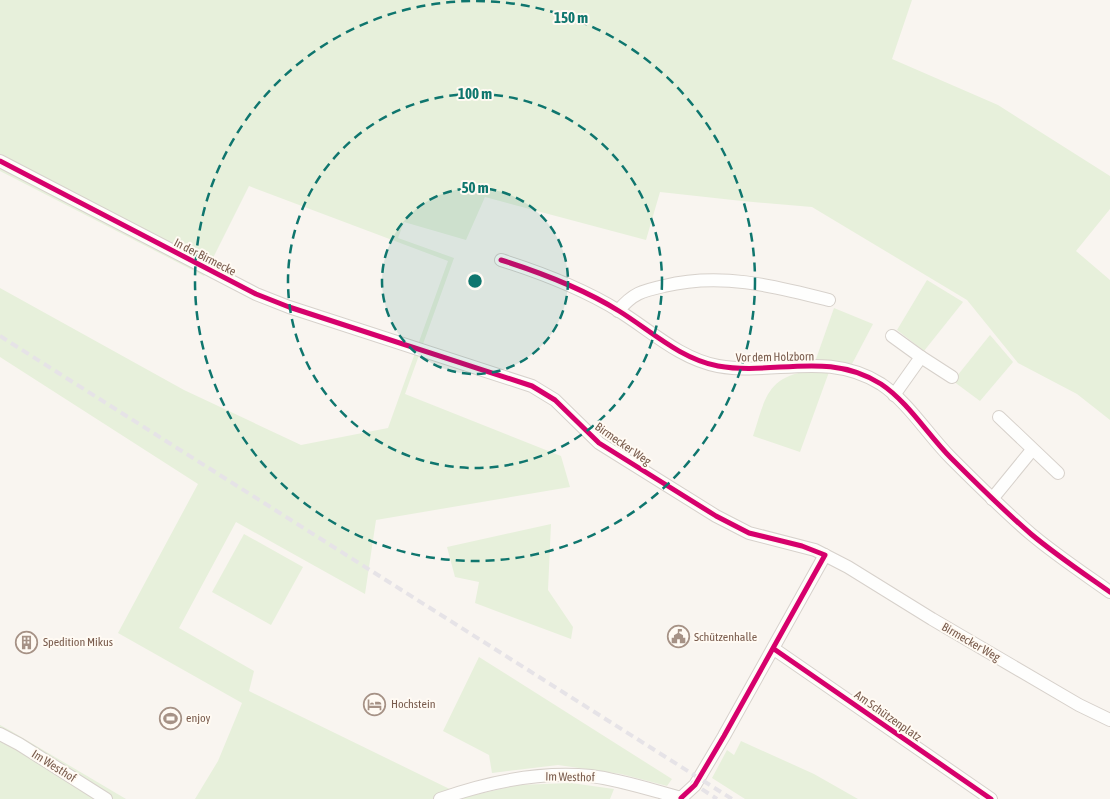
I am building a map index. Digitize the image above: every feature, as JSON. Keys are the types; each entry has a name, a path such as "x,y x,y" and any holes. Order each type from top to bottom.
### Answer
{"street":[{"name":"In der Birmecke","path":"0,161 256,294 412,347"},
{"name":"Vor dem Holzborn","path":"501,260 570,285 618,311 662,341 708,364 730,368 816,365 850,370 871,379 894,395 949,456 1030,534 1110,592"},
{"path":"618,311 633,295 673,283 703,280 742,281 768,285 829,300"},
{"path":"892,336 952,377"},
{"name":"Birmecker Weg","path":"412,347 532,386 555,400 599,443 716,516 749,533 802,546 848,567 1003,661 1110,720"},
{"path":"894,395 921,357"},
{"path":"999,417 1058,473"},
{"path":"992,499 1032,450"},
{"path":"774,649 826,556"},
{"name":"Im Westhof","path":"440,799 489,784 538,777 590,776 681,798 695,785 774,649"},
{"name":"Am Schützenplatz","path":"774,649 991,799"},
{"name":"Im Westhof","path":"0,734 106,799"}],"green space":[{"path":"0,0 912,0 892,59 998,105 1110,176 1110,209 1076,251 1110,280 1110,420 1077,394 1018,363 967,300 812,207 660,192 646,240 485,197 466,240 404,222 398,238 454,258 405,394 561,456 570,487 376,520 365,594 236,522 179,628 254,671 249,691 466,797 517,785 571,783 614,789 610,799 195,799 218,761 242,703 118,633 198,484 0,357 0,288 184,390 301,445 388,428 448,261 249,186 204,276 0,171"},
{"path":"927,280 963,302 924,351 897,330"},
{"path":"834,308 873,324 852,364 816,359"},
{"path":"990,335 1013,362 980,401 953,381"},
{"path":"809,371 829,372 800,452 753,436 769,392 784,379"},
{"path":"551,524 548,590 573,627 571,639 475,603 479,582 455,577 447,547"},
{"path":"244,534 303,567 271,625 212,592"},
{"path":"479,657 672,779 667,786 621,774 558,765 492,773 489,755 443,731"},
{"path":"0,725 11,731 126,799 0,799"},
{"path":"741,741 814,774 858,799 745,799 712,778 727,750 734,755"}],"railway":[{"path":"0,336 732,799"},
{"path":"691,782 717,799"}],"cycle path":[{"path":"0,161 256,294 289,307 532,386 555,400 599,443 716,516 749,533 802,546 825,555 695,785 681,798"},
{"path":"501,260 547,276 591,295 619,311 678,351 704,362 718,366 739,368 800,366 841,368 861,374 881,384 909,409 942,449 1010,516 1050,549 1110,592"},
{"path":"774,649 991,799"}],"place":[{"name":"Schützenhalle","path":"678,637"},
{"name":"Spedition Mikus","path":"27,642"},
{"name":"Hochstein","path":"375,704"},
{"name":"enjoy","path":"170,718"}]}
